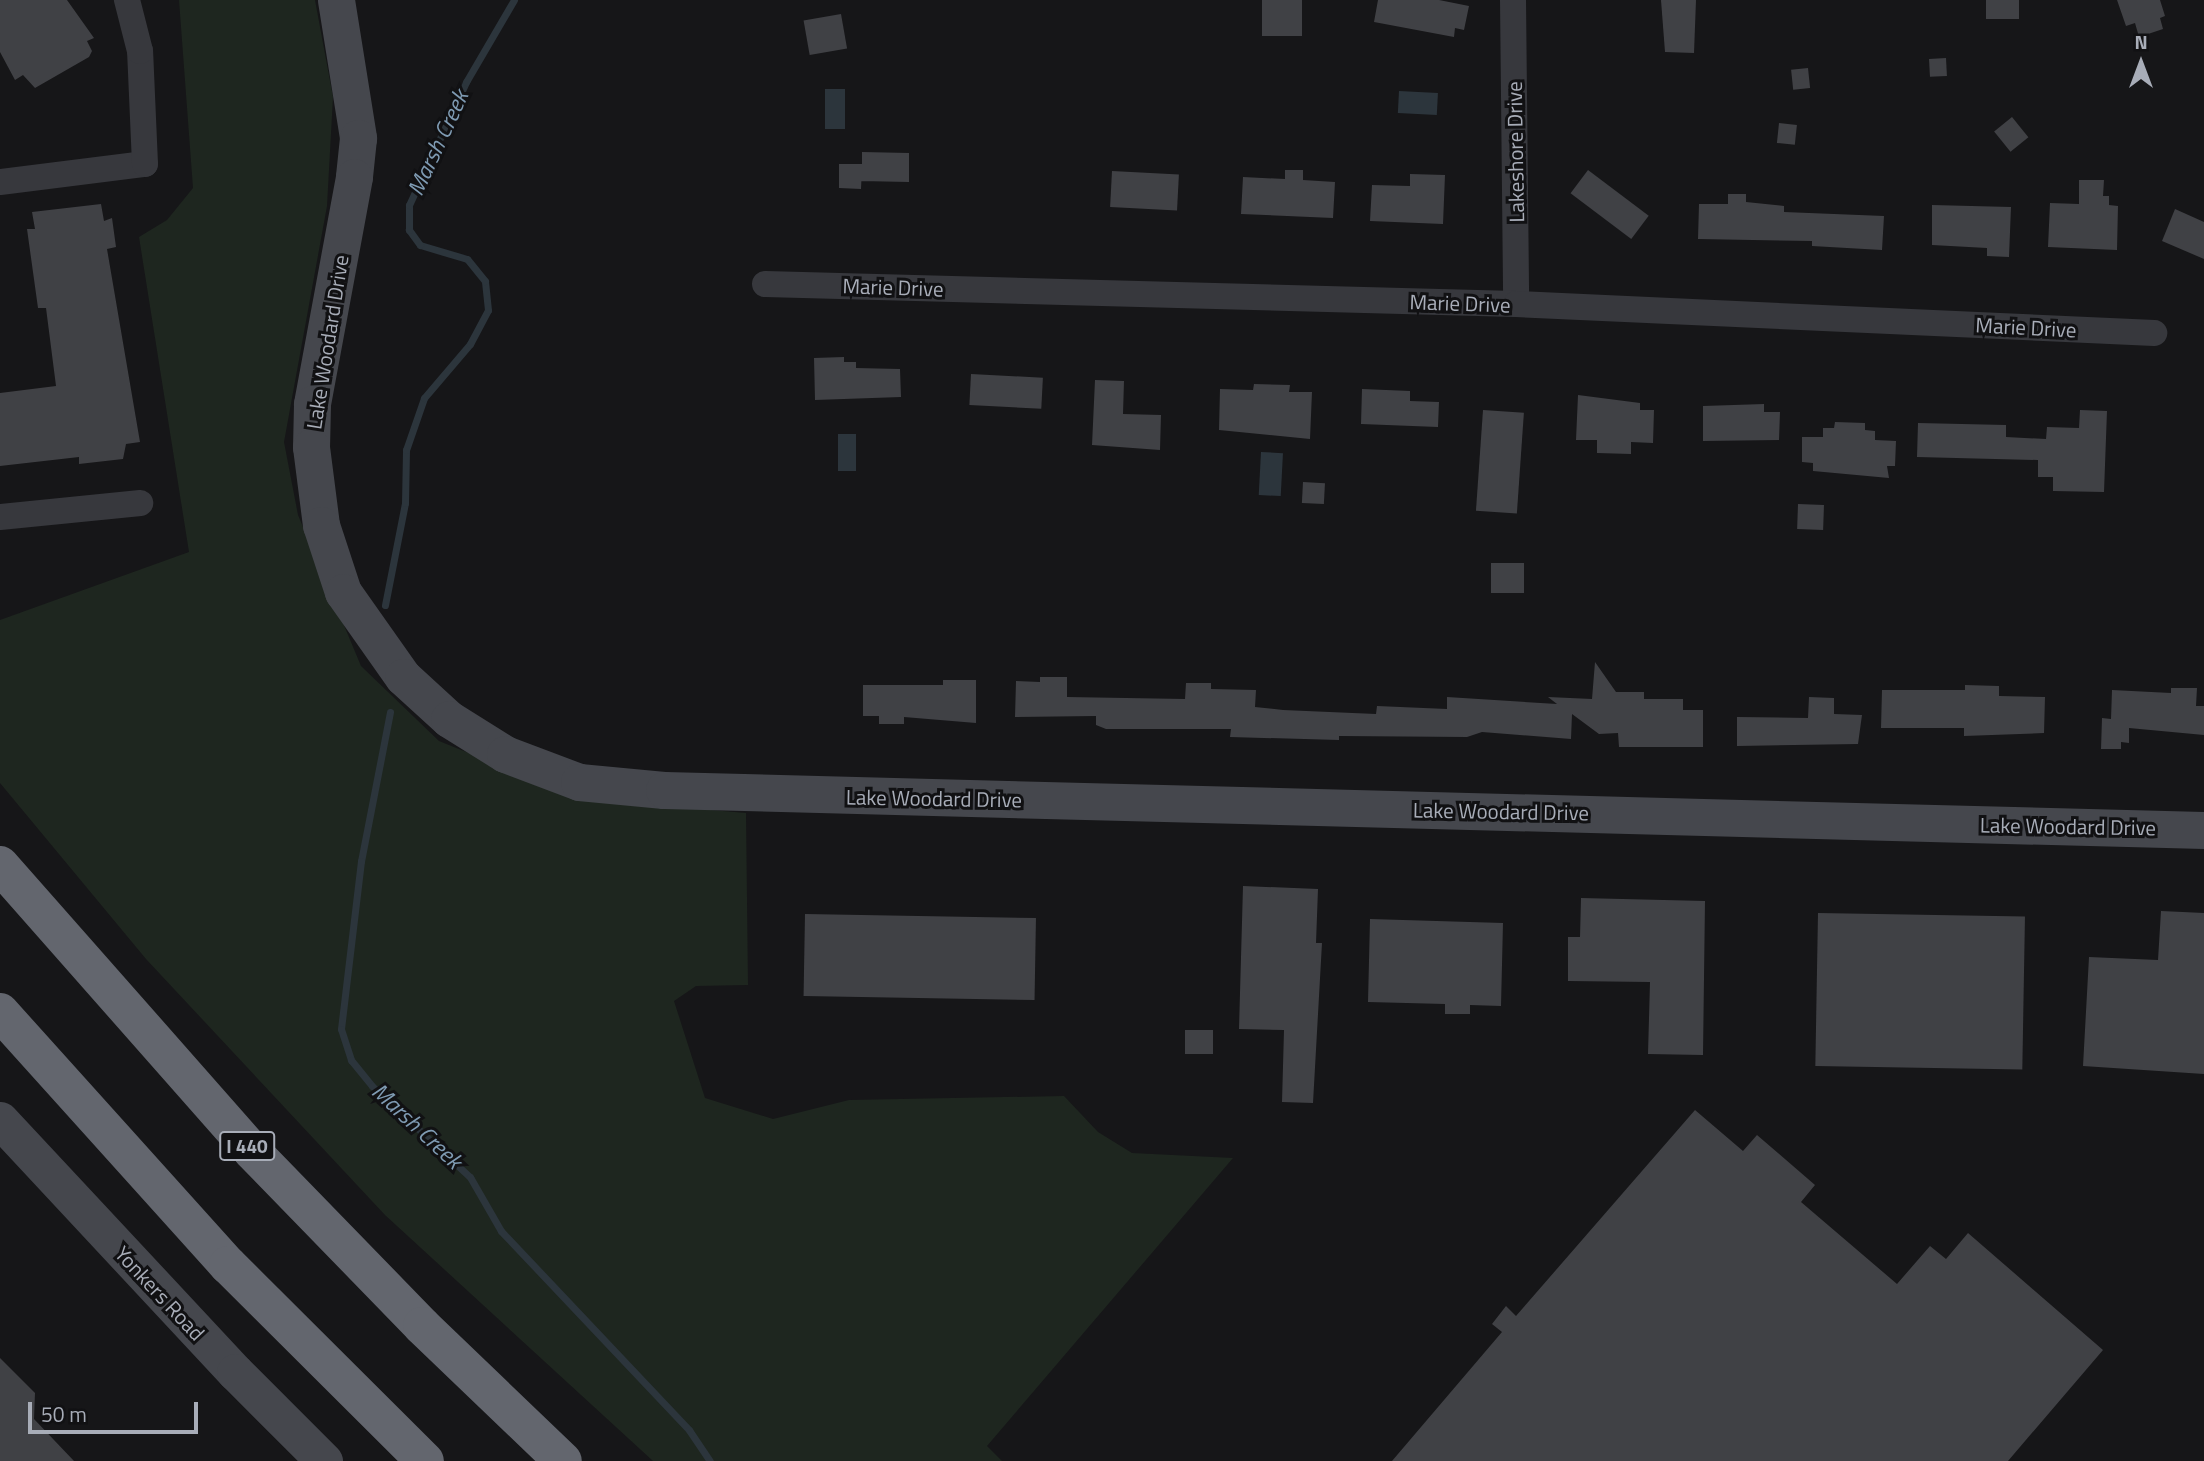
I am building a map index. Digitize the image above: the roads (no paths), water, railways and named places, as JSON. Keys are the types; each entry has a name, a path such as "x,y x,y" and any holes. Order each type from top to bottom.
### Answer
{"highway":[{"name":"I 440","path":"0,865 252,1151 431,1335 563,1461"},
{"path":"0,1012 228,1265 425,1461"}],"street":[{"path":"0,182 145,164 140,51 127,0"},
{"name":"Lake Woodard Drive","path":"336,0 353,84 358,138 355,177 312,404 311,447 321,525 344,592 403,677 458,726 505,754 579,782 664,790 2204,830"},
{"name":"Lakeshore Drive","path":"1513,0 1516,304"},
{"name":"Marie Drive","path":"765,284 1516,304 2154,333"},
{"path":"0,517 140,503"},
{"name":"Yonkers Road","path":"0,1121 324,1461"}],"waterway":[{"name":"Marsh Creek","path":"385,605 405,503 406,450 424,398 470,344 488,310 485,281 467,259 420,245 409,230 409,205 466,82 514,0"},
{"name":"Marsh Creek","path":"390,712 361,861 341,1029 351,1060 372,1086 470,1177 501,1231 689,1430 710,1461"}]}
